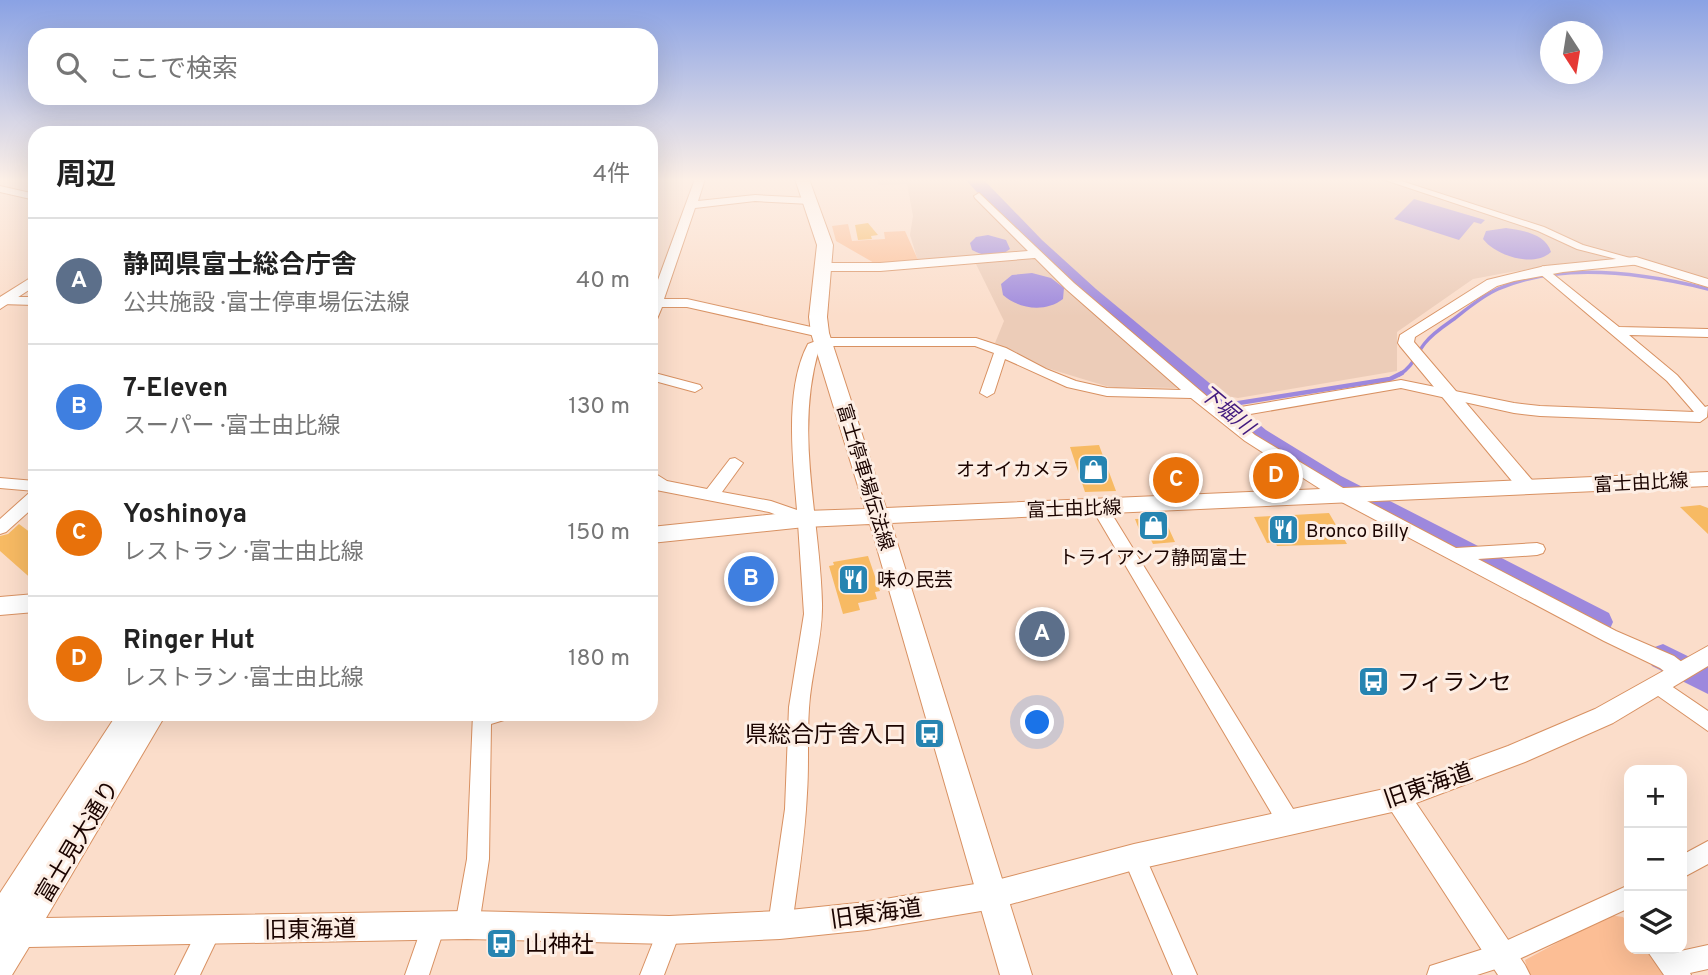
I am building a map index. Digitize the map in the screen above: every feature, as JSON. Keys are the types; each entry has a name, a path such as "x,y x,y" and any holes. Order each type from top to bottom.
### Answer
{"main road":[{"name":"富士停車場伝法線","path":"818,224 825,244 818,317 822,337 1016,975"},
{"name":"富士由比線","path":"658,534 805,519 878,515 1528,487 1704,483"},
{"path":"0,606 28,604"}],"street":[{"path":"658,292 684,224"},
{"path":"1006,224 1070,286 1194,394 1250,438 1342,495 1610,636 1683,670 1708,722"},
{"path":"1527,224 1580,247 1708,283"},
{"path":"822,267 880,267 1039,254"},
{"path":"1528,487 1406,343 1408,335 1492,283 1636,261"},
{"path":"1219,415 1401,384 1451,396 1540,411 1700,416 1705,412 1672,378 1548,275"},
{"path":"2,303 28,284"},
{"path":"2,303 28,301"},
{"path":"658,303 687,303 822,337 976,342 1072,384 1107,392 1194,394"},
{"path":"1617,331 1708,333"},
{"path":"780,925 797,793 799,706 813,603 805,519 803,388 807,361 813,347 822,337"},
{"path":"987,393 1001,351"},
{"path":"658,378 695,388"},
{"path":"712,494 735,463"},
{"path":"0,482 28,485"},
{"path":"658,482 662,486 771,507 805,519"},
{"path":"0,528 28,503"},
{"path":"1099,507 1290,824"},
{"path":"1455,554 1537,549"},
{"name":"旧東海道","path":"7,928 209,931 467,925 669,930 780,925 867,916 993,895 1134,857 1398,798 1604,716 1683,670"},
{"name":"富士見大通り","path":"0,968 7,928 126,721"},
{"name":"富士見大通り","path":"7,928 150,721"},
{"path":"467,925 478,859 481,721"},
{"path":"1398,798 1508,965"},
{"path":"1687,864 1708,852"},
{"path":"1134,857 1185,975"},
{"path":"1439,975 1508,965 1624,904"},
{"path":"417,975 433,926"},
{"path":"652,975 669,930"},
{"path":"187,975 209,931"},
{"path":"1670,963 1708,957"}],"shaded area":[{"path":"848,224 852,241 885,239 884,232 905,231 918,260 876,264 836,241 832,226"},
{"path":"912,224 1708,224 1708,279 1639,258 1568,263 1473,279 1397,332 1397,371 1238,398 1182,388 1109,387 1040,366 995,343 1004,321 975,262 918,261 910,235"},
{"path":"1411,224 1472,224 1459,240"},
{"path":"1506,228 1539,237 1551,252 1535,259 1516,258 1497,250 1483,239 1486,231"},
{"path":"988,235 1006,240 1010,249 991,255 972,250 970,243 976,237"},
{"path":"1032,273 1051,278 1064,288 1063,299 1048,306 1032,308 1017,304 1003,295 1001,284 1012,275"},
{"path":"1609,915 1624,918 1624,954 1652,954 1668,975 1529,975 1525,960"}],"building":[{"path":"869,224 878,235 871,236 872,239 858,240 855,225"},
{"name":"オオイカメラ","path":"1099,445 1116,491 1085,492 1070,447"},
{"path":"1281,467 1295,484 1266,486 1256,468"},
{"path":"1180,469 1190,491 1172,491 1163,470"},
{"path":"1700,505 1708,508 1708,534 1680,507"},
{"path":"1329,513 1347,544 1277,546 1275,542 1267,543 1254,517"},
{"name":"トライアンフ静岡富士","path":"1164,518 1175,542 1153,544 1147,532 1140,532 1135,519"},
{"path":"19,524 28,531 28,576 0,551 0,536 8,534"},
{"name":"味の民芸","path":"868,556 880,591 875,592 877,599 858,603 860,610 843,614 829,566 834,565 833,562"}],"waterway":[{"name":"下堀川","path":"1016,224 1089,293 1257,436 1332,482 1598,622"},
{"path":"1401,374 1432,336 1475,302 1522,280 1575,272 1602,272 1657,278 1708,289"},
{"path":"1220,406 1390,379 1401,374"},
{"name":"下堀川","path":"1663,657 1708,681"}],"place":[{"name":"オオイカメラ","path":"1093,469"},
{"name":"Ringer Hut","path":"1276,476"},
{"name":"Yoshinoya","path":"1176,480"},
{"name":"トライアンフ静岡富士","path":"1153,526"},
{"name":"Bronco Billy","path":"1283,530"},
{"name":"7-Eleven","path":"751,579"},
{"name":"味の民芸","path":"854,579"},
{"name":"静岡県富士総合庁舎","path":"1042,634"},
{"name":"フィランセ","path":"1374,682"},
{"name":"県総合庁舎入口","path":"929,734"},
{"name":"山神社","path":"502,944"}]}
